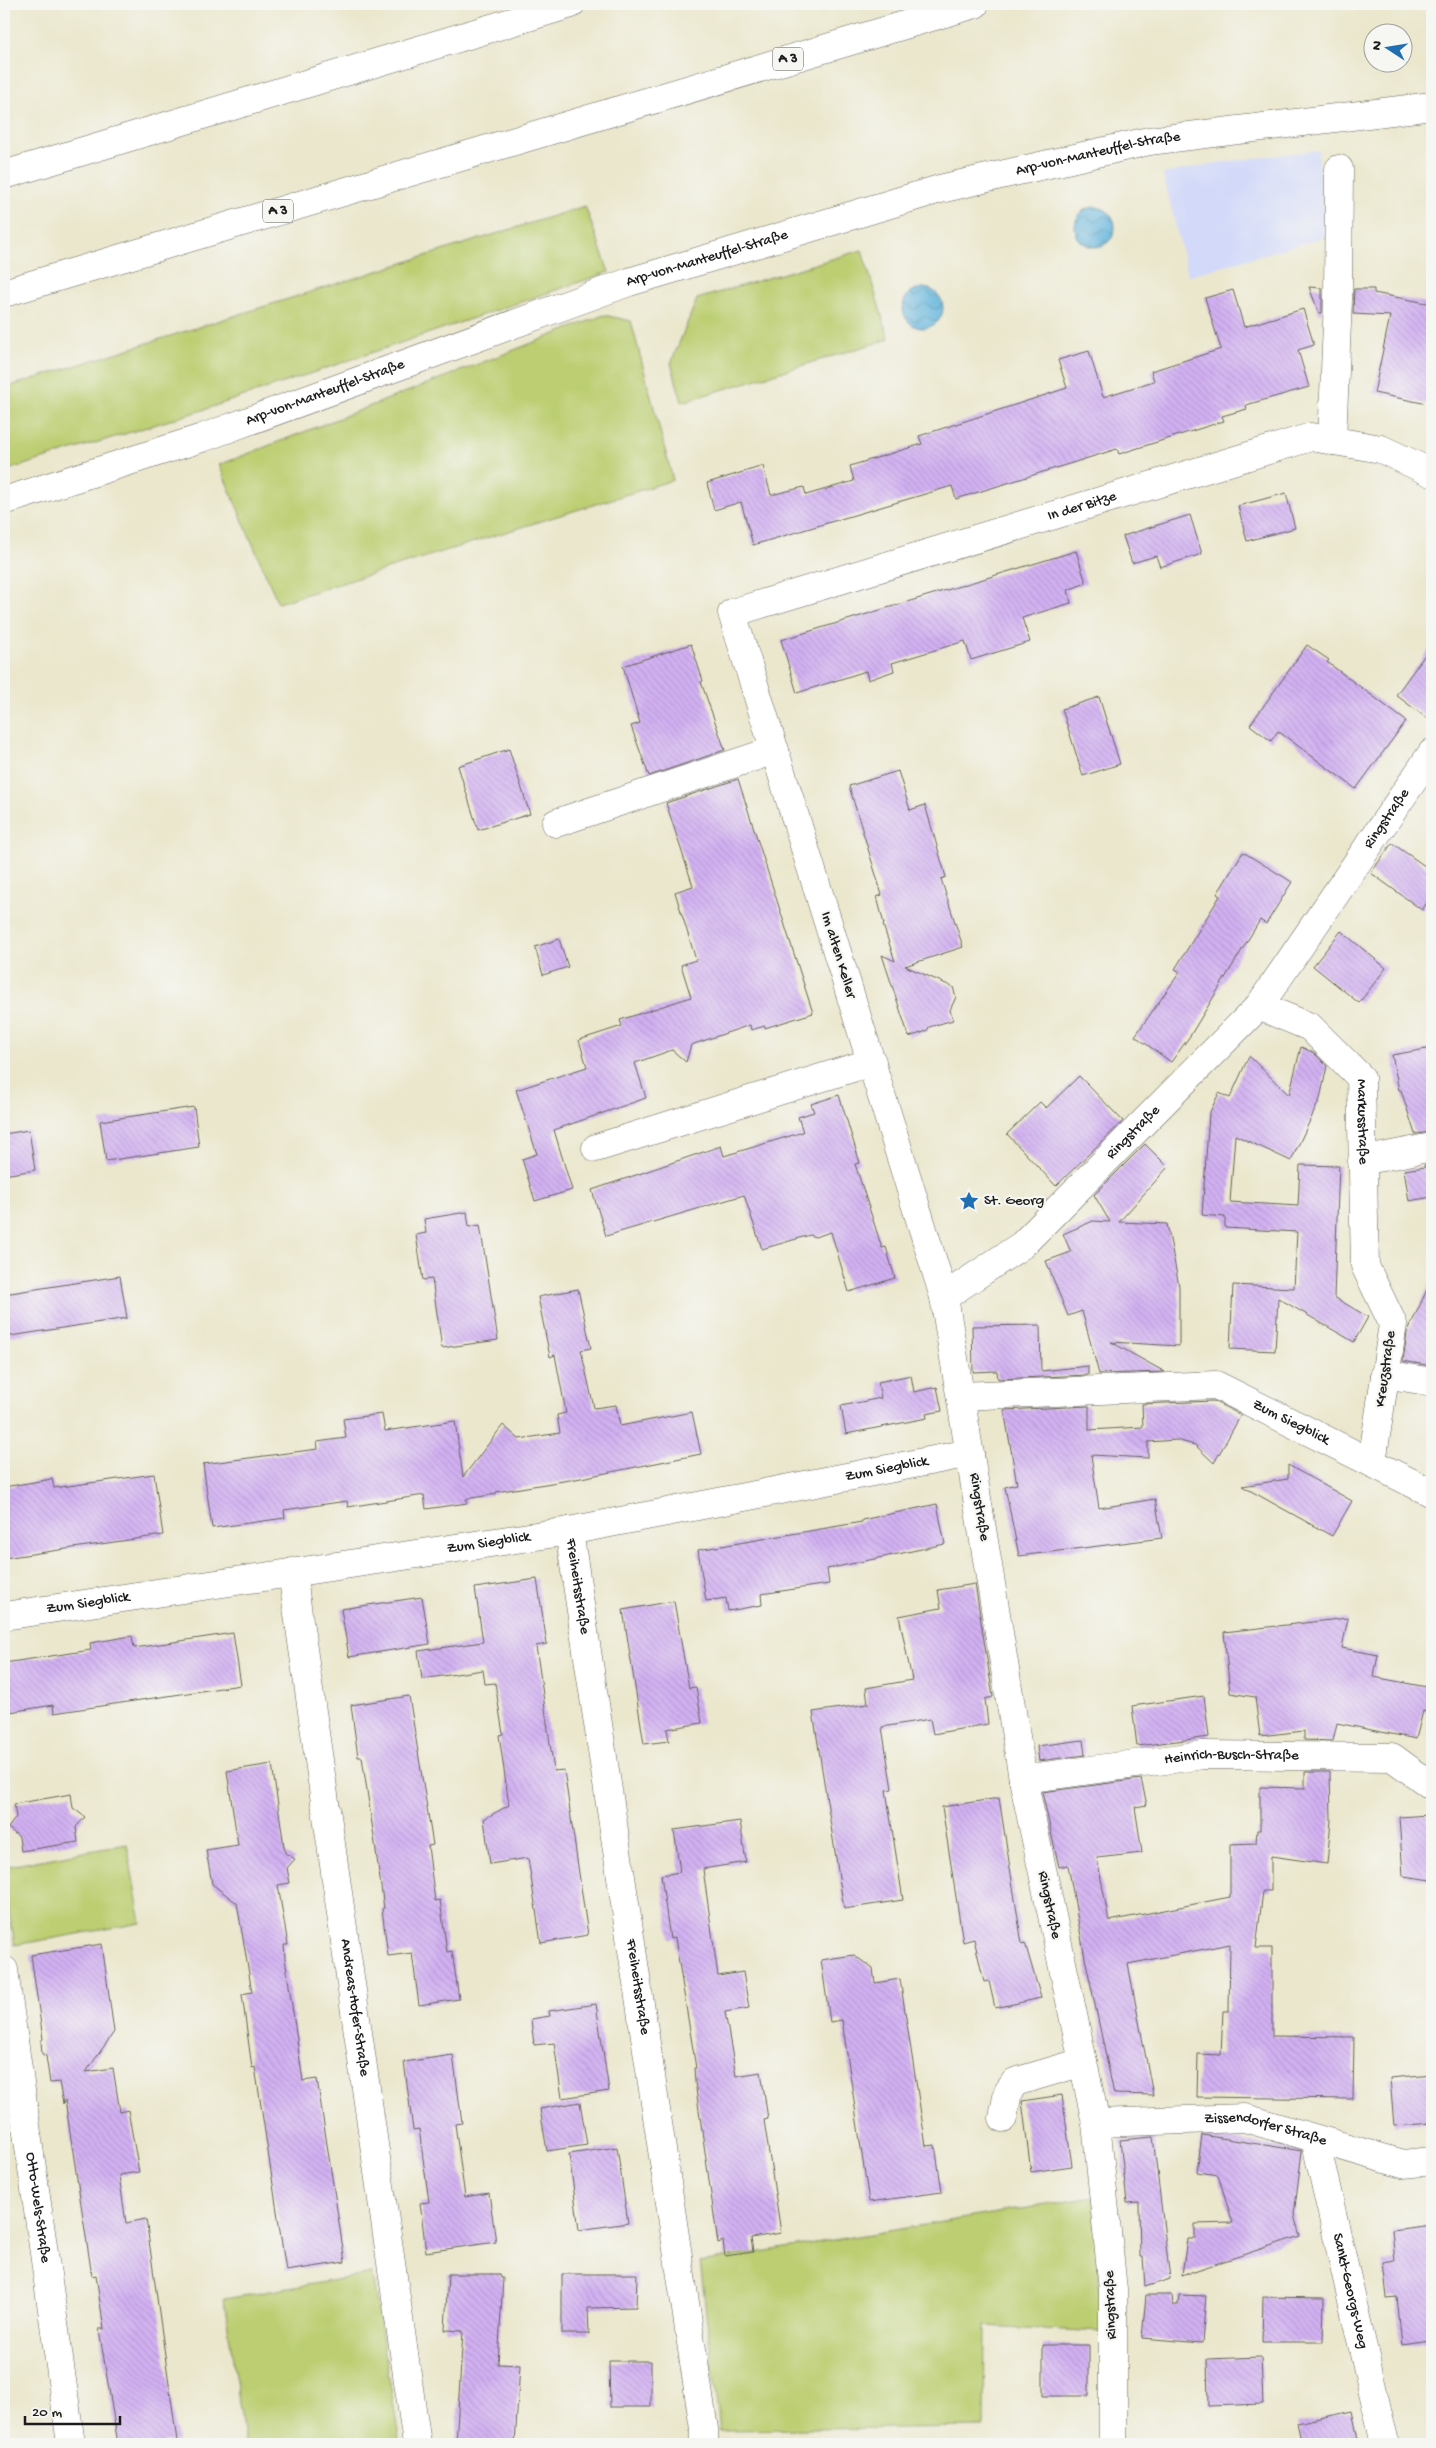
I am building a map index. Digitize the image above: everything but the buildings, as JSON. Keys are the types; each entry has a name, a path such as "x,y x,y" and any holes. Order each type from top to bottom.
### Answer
{"main road":[{"path":"4,175 569,4"},
{"name":"A 3","path":"4,293 975,4"},
{"name":"Arp-von-Manteuffel-Straße","path":"4,501 202,438 629,282 940,190 1149,141 1432,106"},
{"path":"1332,440 1338,300 1339,169"},
{"name":"In der Bitze","path":"732,613 1311,437 1381,449 1432,473"},
{"name":"Im alten Keller","path":"732,613 944,1297"},
{"path":"556,823 775,750"},
{"name":"Ringstraße","path":"1113,2444 1113,2290 1096,2123 1023,1779 944,1297 1022,1245 1259,1006 1432,753"},
{"name":"Markusstraße","path":"1259,1006 1310,1027 1361,1078 1362,1161 1432,1147"},
{"path":"596,1148 872,1062"},
{"name":"Kreuzstraße","path":"1362,1161 1365,1266 1392,1324 1372,1462"},
{"path":"1385,1374 1432,1382"},
{"name":"Zum Siegblick","path":"961,1396 1216,1385 1432,1493"},
{"name":"Zum Siegblick","path":"4,1616 569,1530 970,1453"},
{"name":"Freiheitsstraße","path":"569,1530 704,2429 704,2444"},
{"name":"Andreas-Hofer-Straße","path":"292,1572 417,2444"},
{"name":"Heinrich-Busch-Straße","path":"1023,1779 1204,1755 1392,1757 1432,1786"},
{"name":"Otto-Wels-Straße","path":"4,1970 71,2444"},
{"path":"1003,2118 1008,2092 1015,2082 1083,2062"},
{"name":"Zissendorfer Straße","path":"1096,2123 1245,2118 1403,2164 1432,2161"},
{"name":"Sankt-Georgs-Weg","path":"1315,2138 1385,2444"}],"shaded area":[{"path":"1318,150 1322,200 1331,235 1188,276 1163,174 1216,163"}],"green space":[{"path":"585,206 609,272 206,409 4,471 4,388"},
{"path":"862,250 889,339 682,402 671,363 697,299"},
{"path":"604,315 631,321 673,480 278,603 219,465"},
{"path":"127,1844 141,1923 15,1945 4,1885 4,1867"},
{"path":"1094,2197 1103,2332 985,2326 984,2427 720,2430 700,2262"},
{"path":"372,2274 400,2444 245,2444 224,2299"}],"water":[{"path":"1099,207 1106,210 1112,216 1115,227 1114,235 1106,244 1099,247 1091,247 1084,244 1076,235 1075,223 1078,216 1087,208"},
{"path":"923,288 937,294 943,308 937,322 923,328 909,322 903,308 909,294"}],"place":[{"name":"St. Georg","path":"969,1201"}]}
